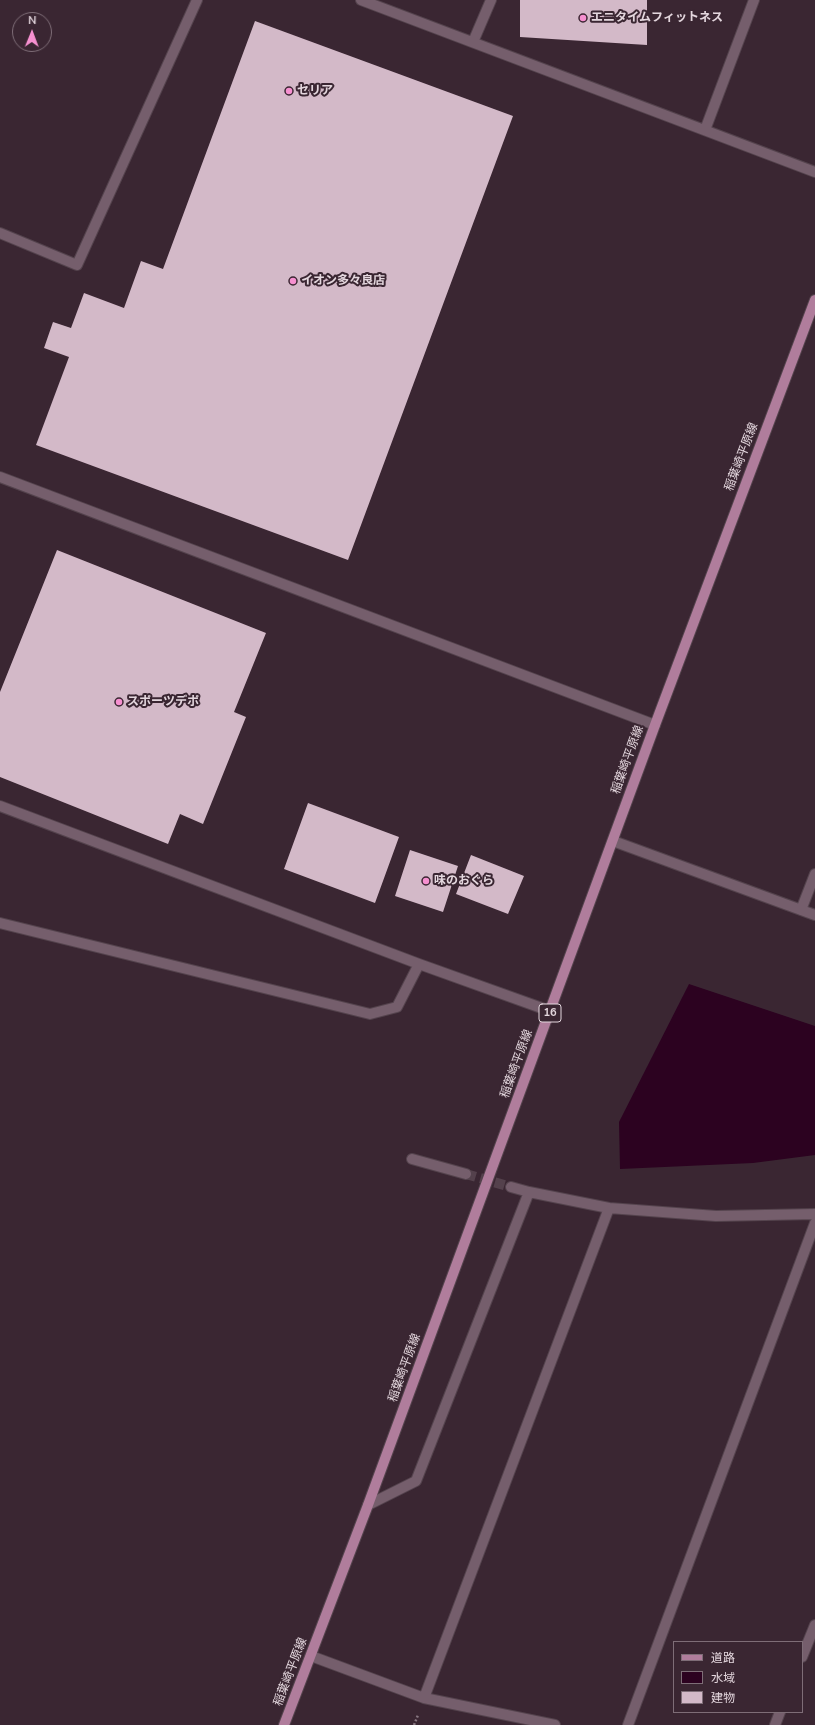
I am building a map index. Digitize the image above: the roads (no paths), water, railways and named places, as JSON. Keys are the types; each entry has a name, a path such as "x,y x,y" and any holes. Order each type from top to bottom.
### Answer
{"main road":[{"name":"稲葉崎平原線","path":"284,1725 368,1505 655,725 815,300"}],"street":[{"path":"0,233 77,264 197,0"},
{"path":"361,0 815,172"},
{"path":"473,42 490,0"},
{"path":"705,130 754,0"},
{"path":"0,477 655,725"},
{"path":"0,806 419,964 550,1011"},
{"path":"613,841 815,915"},
{"path":"801,910 815,874"},
{"path":"0,923 370,1014 397,1007 419,964"},
{"path":"412,1159 466,1174"},
{"path":"511,1187 609,1208 716,1216 815,1214"},
{"path":"368,1505 416,1481 529,1192"},
{"path":"424,1698 609,1208"},
{"path":"628,1725 815,1223"},
{"path":"803,1655 815,1625"},
{"path":"311,1656 424,1698 555,1725"},
{"path":"775,1725 780,1713"}],"water":[{"path":"689,984 815,1026 815,1155 753,1163 620,1169 619,1122"}],"tunnel":[{"path":"466,1174 511,1187"}],"place":[{"name":"エニタイムフィットネス","path":"583,18"},
{"name":"セリア","path":"289,91"},
{"name":"イオン多々良店","path":"293,281"},
{"name":"スポーツデポ","path":"119,702"},
{"name":"味のおぐら","path":"426,881"}]}
